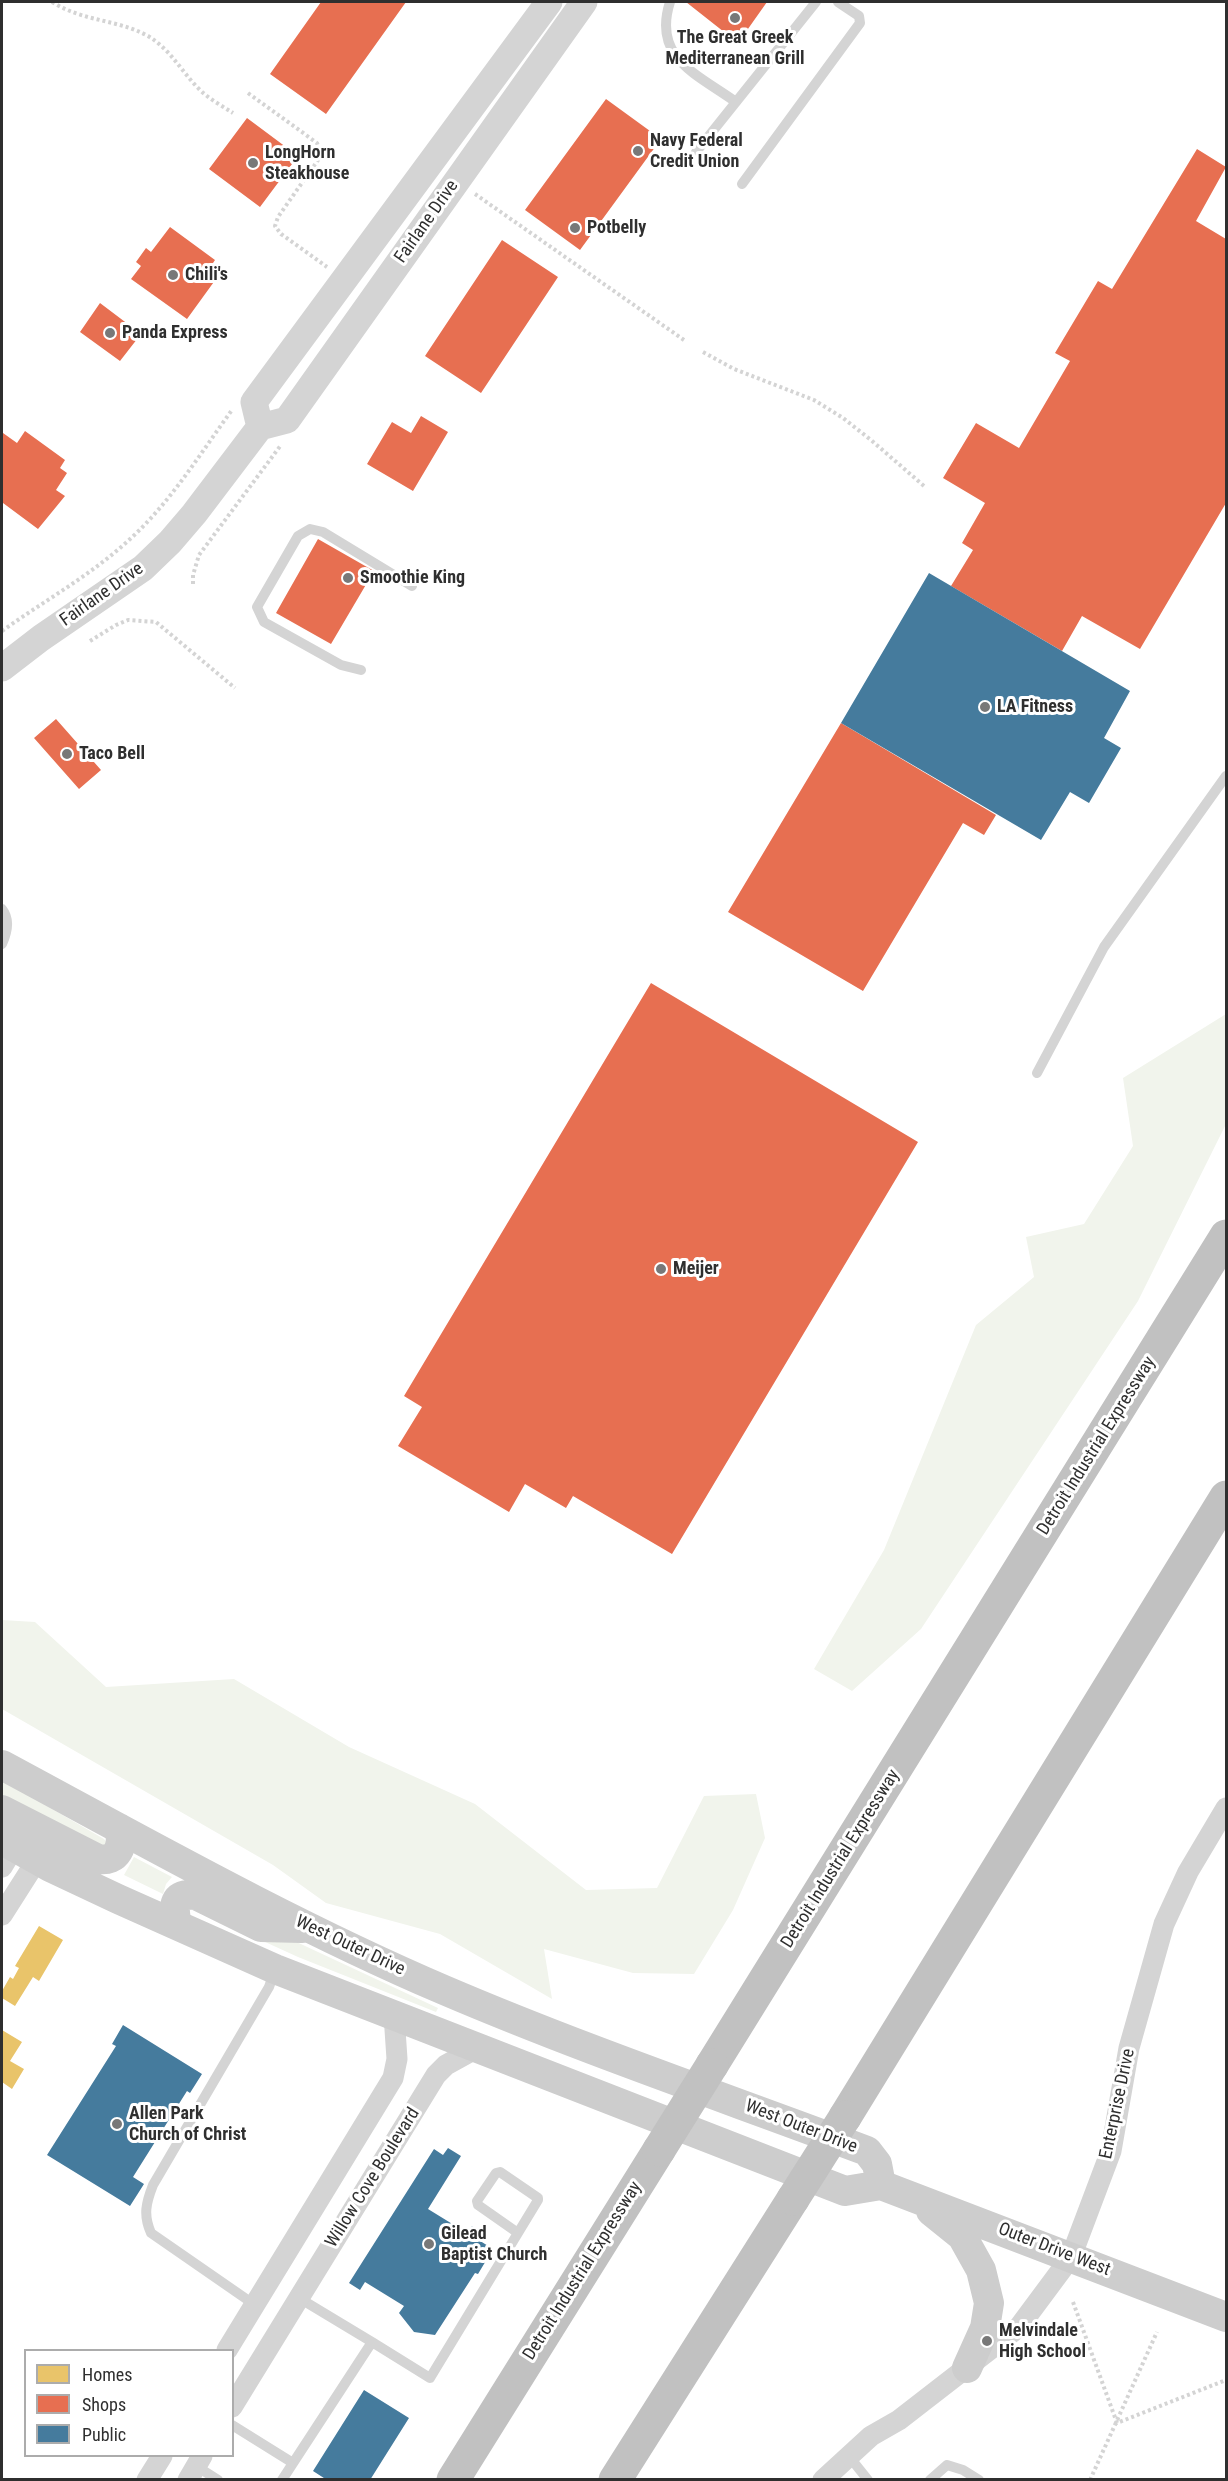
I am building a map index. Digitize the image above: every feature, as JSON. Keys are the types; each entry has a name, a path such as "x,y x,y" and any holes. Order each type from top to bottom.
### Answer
{"highway":[{"name":"Detroit Industrial Expressway","path":"453,2480 1227,1236"},
{"path":"615,2480 845,2117 1227,1497"}],"main road":[{"name":"West Outer Drive","path":"2,1765 308,1928 444,1990 604,2053 867,2151 877,2164 888,2188"},
{"path":"2,1810 98,1859 112,1858 118,1852 122,1845 119,1828"},
{"path":"13,1853 275,1969 475,2049 845,2192 888,2188 926,2207 962,2236 981,2270 988,2303 986,2328 967,2368"},
{"path":"177,1925 176,1904 179,1897 184,1894 196,1895 261,1927 308,1928"},
{"name":"Outer Drive West","path":"888,2188 1227,2317"}],"street":[{"name":"Fairlane Drive","path":"260,427 254,402 549,2"},
{"name":"Fairlane Drive","path":"2,668 40,638 143,568 194,514 260,427 287,420 584,2"},
{"name":"Enterprise Drive","path":"823,2480 871,2436 899,2420 1020,2327 1071,2257 1111,2151 1129,2048 1164,1924 1188,1872 1227,1808"},
{"path":"2,1916 13,1853"},
{"name":"Willow Cove Boulevard","path":"228,2349 393,2078 398,2059 394,2015"},
{"name":"Willow Cove Boulevard","path":"234,2403 436,2075 446,2066 475,2049"},
{"path":"255,2305 284,2322"},
{"path":"147,2480 161,2457"}],"lane":[{"path":"670,2 664,26 667,42 675,57 736,102"},
{"path":"696,152 816,2"},
{"path":"742,184 860,23 859,16 838,2"},
{"path":"361,670 341,665 264,622 257,607 298,536 309,530 323,532 412,586"},
{"path":"1037,1073 1104,947 1227,776"},
{"path":"2,909 6,914 7,933 2,944"},
{"path":"255,2305 151,2234 145,2220 145,2206 153,2185 269,1988 275,1969"},
{"path":"299,2298 430,2378 518,2233 538,2198 500,2172 495,2173 477,2201 478,2205 518,2233"},
{"path":"282,2480 372,2342"},
{"path":"234,2426 293,2463"},
{"path":"848,2455 868,2480"},
{"path":"930,2480 947,2464 979,2480"},
{"path":"195,2467 218,2480"}],"path":[{"path":"52,2 83,17 115,23 146,35 163,46 198,88 233,113"},
{"path":"248,93 317,143 320,152 318,160 278,217 275,226 281,234 333,271"},
{"path":"467,189 684,340"},
{"path":"703,352 734,369 814,400 843,418 924,486"},
{"path":"90,641 116,625 128,621 156,622 235,688"},
{"path":"1073,2302 1117,2422"},
{"path":"1090,2480 1157,2331"},
{"path":"1117,2422 1227,2380"}],"shaded area":[{"path":"1226,1014 1226,1124 1138,1301 921,1629 852,1691 814,1669 884,1550 976,1325 1034,1277 1026,1237 1084,1224 1133,1146 1123,1078"},
{"path":"2,1620 35,1622 106,1687 234,1679 349,1747 475,1804 586,1890 657,1888 704,1796 756,1794 765,1838 733,1910 694,1974 633,1973 544,1949 552,1999 440,1934 326,1903 273,1865 2,1709"},
{"path":"2,1780 104,1839 108,1844 104,1850 2,1802"},
{"path":"134,1857 172,1877 166,1884 163,1894 124,1875"},
{"path":"195,1910 288,1938 438,2008 436,2012 298,1957"}],"building: Homes":[{"path":"39,1926 63,1940 39,1981 33,1977 15,2006 2,1998 2,1991 10,1977 13,1979 19,1968 15,1966"},
{"path":"2,2030 22,2042 10,2061 24,2069 12,2089 2,2082"}],"building: Shops":[{"path":"321,2 406,2 326,114 270,74"},
{"path":"686,2 767,2 738,43"},
{"path":"606,99 661,139 580,250 525,210"},
{"name":"LongHorn Steakhouse","path":"247,118 298,156 260,207 209,169"},
{"path":"1197,149 1226,167 1196,221 1226,239 1226,503 1140,649 1082,616 1062,651 951,586 973,550 962,543 985,503 943,478 976,423 1019,448 1070,361 1055,353 1098,281 1112,289"},
{"name":"Chili's","path":"170,227 215,260 207,272 216,279 187,319 131,279 141,266 136,262 146,248 151,252"},
{"path":"502,240 558,277 481,393 425,356"},
{"name":"Panda Express","path":"100,303 141,334 120,361 80,332"},
{"path":"421,416 448,432 413,491 367,464 392,422 411,433"},
{"path":"25,431 65,460 60,468 67,473 56,490 65,496 38,529 3,503 2,498 3,433 17,443"},
{"path":"318,539 374,571 331,644 276,613"},
{"name":"Taco Bell","path":"56,719 101,770 79,789 34,738"},
{"path":"841,723 996,815 984,835 963,823 863,991 728,912"},
{"name":"Meijer","path":"651,983 918,1142 672,1554 573,1496 566,1508 525,1484 509,1512 398,1446 422,1407 404,1396"}],"building: Public":[{"name":"LA Fitness","path":"929,573 1130,691 1104,738 1121,748 1089,803 1070,792 1041,840 841,723"},
{"name":"Allen Park Church of Christ","path":"123,2025 202,2074 190,2093 187,2091 133,2177 144,2184 130,2206 47,2155 116,2046 112,2044"},
{"name":"Gilead Baptist Church","path":"448,2148 461,2156 428,2209 467,2233 472,2226 482,2232 477,2239 493,2249 435,2335 414,2332 399,2313 404,2306 365,2282 360,2290 349,2283 434,2149 443,2155"},
{"path":"364,2390 409,2418 370,2480 327,2480 313,2471"}],"place":[{"name":"The Great Greek Mediterranean Grill","path":"735,18"},
{"name":"Navy Federal Credit Union","path":"638,151"},
{"name":"LongHorn Steakhouse","path":"253,163"},
{"name":"Potbelly","path":"575,228"},
{"name":"Chili's","path":"173,275"},
{"name":"Panda Express","path":"110,333"},
{"name":"Smoothie King","path":"348,578"},
{"name":"LA Fitness","path":"985,707"},
{"name":"Taco Bell","path":"67,754"},
{"name":"Meijer","path":"661,1269"},
{"name":"Allen Park Church of Christ","path":"117,2124"},
{"name":"Gilead Baptist Church","path":"429,2244"},
{"name":"Melvindale High School","path":"987,2341"}]}
